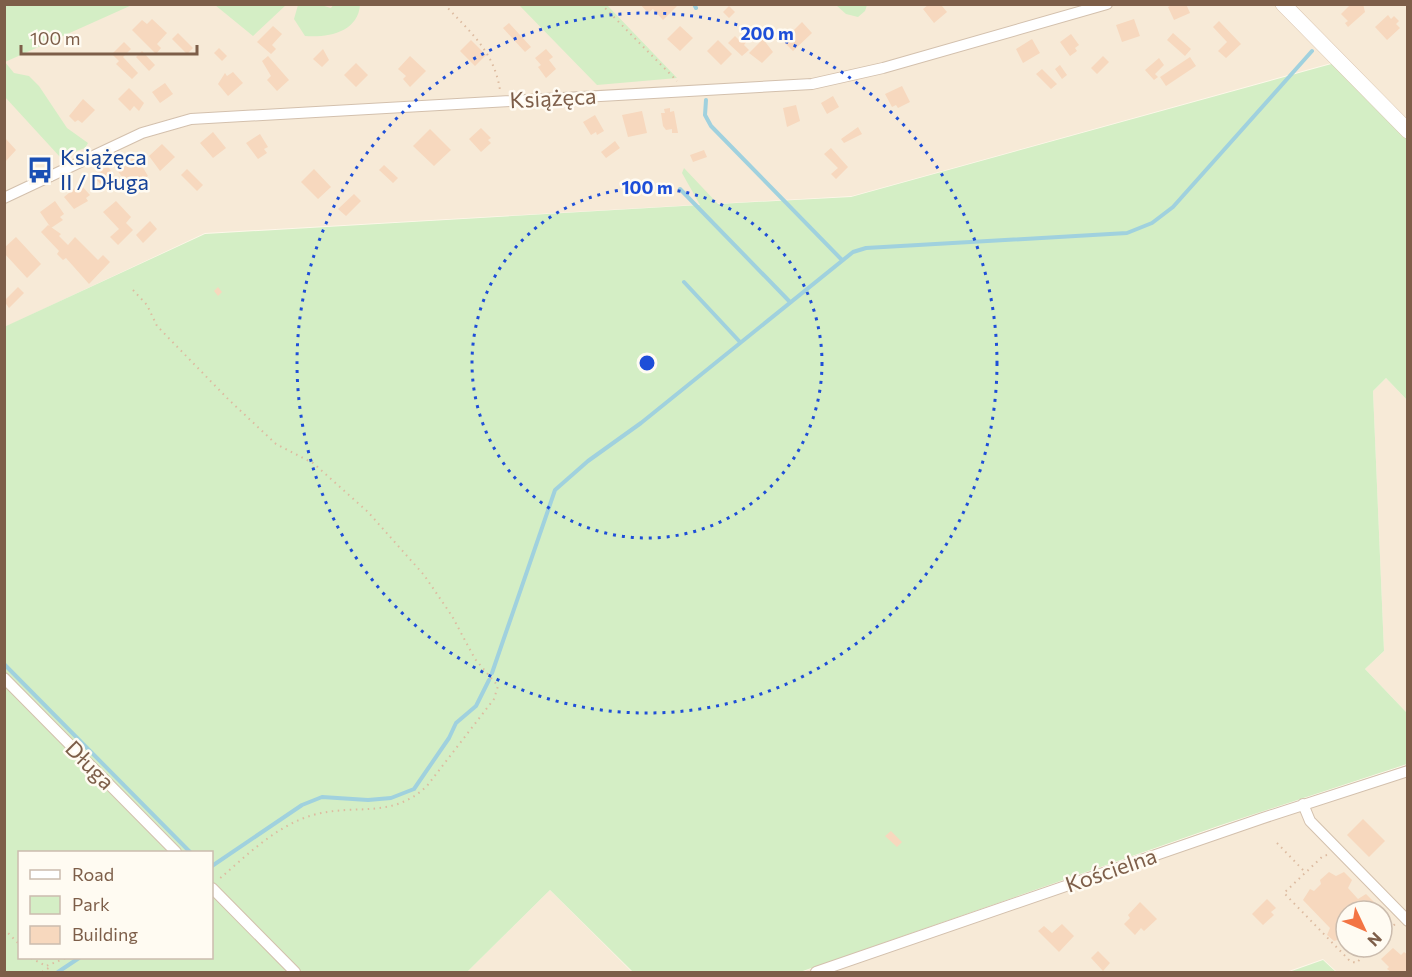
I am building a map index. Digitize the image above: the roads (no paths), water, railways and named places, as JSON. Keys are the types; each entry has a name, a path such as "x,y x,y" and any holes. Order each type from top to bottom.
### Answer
{"street":[{"name":"Książęca","path":"4,198 142,133 191,119 812,84 848,77 1107,4"},
{"path":"1283,4 1407,131"},
{"name":"Długa","path":"4,678 175,851"},
{"name":"Kościelna","path":"816,972 1303,804 1407,771"},
{"path":"1303,804 1310,821 1407,921"},
{"path":"213,888 295,972"}],"waterway":[{"path":"694,4 696,8"},
{"path":"492,673 555,490 588,461 641,423 853,252 866,248 1127,233 1152,223 1173,207 1312,51"},
{"path":"706,100 705,115 711,126 842,260"},
{"path":"680,189 790,302"},
{"path":"684,282 740,342"},
{"path":"4,664 189,851"},
{"path":"213,865 302,805 322,797 368,800 391,798 414,789 449,738 456,723 476,706 489,680"},
{"path":"58,972 78,959"}],"place":[{"name":"Książęca II / Długa","path":"40,170"}]}
